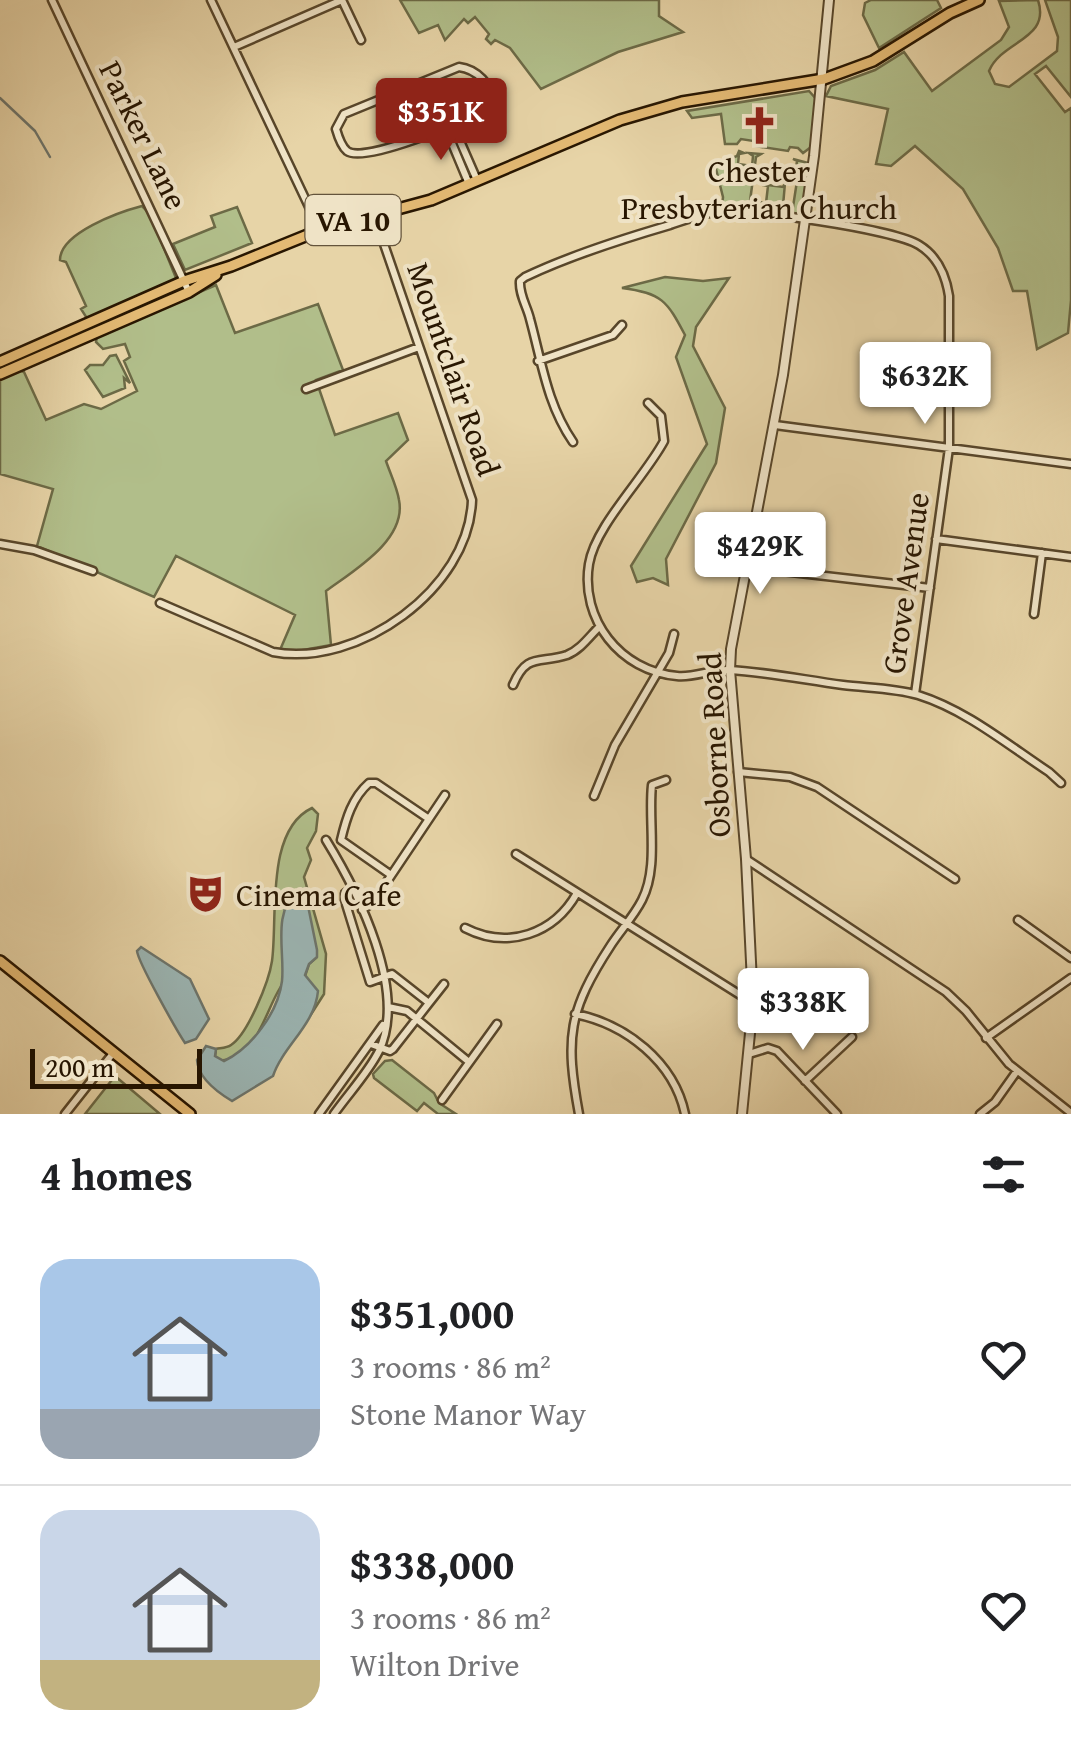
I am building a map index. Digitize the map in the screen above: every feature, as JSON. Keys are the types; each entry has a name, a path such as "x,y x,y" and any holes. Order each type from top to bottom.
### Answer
{"main road":[{"name":"VA 10","path":"0,374 231,266 320,230 431,200 620,120 682,102 824,79 873,61 936,21 979,0"},
{"name":"VA 10","path":"0,362 186,287"},
{"path":"0,961 190,1114"}],"street":[{"name":"Parker Lane","path":"52,0 186,287"},
{"path":"211,0 320,230"},
{"path":"234,47 342,0 362,40"},
{"name":"Osborne Road","path":"742,1114 753,1003 730,670 746,566 775,426 806,220 824,79 829,0"},
{"path":"464,67 490,88 492,102 484,111 449,127 358,154 347,151 336,129 344,114 464,67"},
{"path":"449,127 473,182"},
{"name":"Grove Avenue","path":"538,362 520,281 641,234 713,212 806,220 905,237 923,247 935,259 949,296 949,448 915,694"},
{"name":"Mountclair Road","path":"160,603 273,652 311,655 334,651 370,638 400,618 448,569 464,540 472,519 472,500 374,214"},
{"path":"572,442 538,362 614,335 622,325"},
{"path":"306,389 419,347"},
{"path":"648,404 661,416 664,441 598,540 589,563 588,591 599,627 618,650 659,673 688,676 730,670 915,694 952,708 1061,784"},
{"path":"775,426 1071,464"},
{"path":"936,538 1071,557"},
{"path":"0,544 34,550 93,572"},
{"path":"1034,614 1042,553"},
{"path":"746,566 930,588"},
{"path":"513,686 528,663 572,653 599,627"},
{"path":"594,796 615,745 669,653 674,634"},
{"path":"738,772 790,777 816,787 955,879"},
{"path":"579,1114 570,1064 575,1014 588,980 643,899 650,865 652,785 666,780"},
{"path":"343,843 351,807 368,783 376,784 429,818"},
{"path":"362,910 374,901 445,795"},
{"path":"326,840 354,888 384,976 388,1006 376,1046 334,1114"},
{"path":"331,849 343,843"},
{"path":"343,843 391,875"},
{"path":"516,854 753,1003"},
{"path":"746,859 946,992 1017,1071 1071,1113"},
{"path":"354,888 345,893 345,901 370,982 392,974 429,1003"},
{"path":"465,928 498,938 532,934 558,918 577,892"},
{"path":"1018,920 1071,958"},
{"path":"986,1038 1071,978"},
{"path":"376,1046 394,1049 444,984"},
{"path":"388,1006 407,1011 469,1062"},
{"path":"575,1014 612,1027 650,1054 676,1084 685,1114"},
{"path":"442,1100 497,1024"},
{"path":"804,1080 852,1037"},
{"path":"319,1114 376,1046"},
{"path":"749,1054 768,1048 777,1051 837,1114"},
{"path":"65,1114 115,1052"},
{"path":"980,1114 995,1102 1017,1071"}],"green space":[{"path":"400,0 659,0 659,16 683,32 618,52 541,89 510,48 486,39 489,34 475,17 468,23 464,19 445,40 438,25 419,33"},
{"path":"937,0 941,8 879,48 863,15 865,3"},
{"path":"1038,0 1038,24 1004,52 989,71 995,84 1009,87 1057,51 1058,37 1045,0 1071,0 1071,97 1046,66 1035,74 1065,112 1071,108 1068,333 1037,349 1027,291 1013,291 998,248 963,189 915,146 891,166 876,164 888,109 826,96 831,86 875,70 904,52 932,91 1001,40 1009,27 999,1"},
{"path":"809,91 817,100 811,147 803,153 798,148 790,147 788,151 755,146 754,141 741,139 737,144 725,144 721,114 692,118 687,111"},
{"path":"739,151 744,153 739,154 738,164 752,166 753,156 749,153 761,154 756,157 750,201 766,203 768,186 763,185 764,181 783,187 785,183 783,206 793,207 797,181 790,178 795,176 797,161 793,159 808,163 805,211 801,215 722,209 715,165 737,156"},
{"path":"142,206 150,214 176,278 88,320 81,309 86,306 66,262 60,260 63,250 92,225"},
{"path":"237,207 252,243 185,270 173,244 215,227 211,216"},
{"path":"665,277 703,281 729,278 696,327 693,346 725,408 716,463 666,559 668,585 653,578 637,582 631,566 707,444 676,357 685,335 679,323 655,296 622,288"},
{"path":"216,285 235,333 318,304 343,370 316,380 335,435 398,413 408,440 386,461 399,500 395,528 376,553 326,591 331,645 292,652 280,650 295,615 176,556 154,597 37,546 53,489 0,474 0,379 19,370 24,372 46,420 84,404 101,409 137,391 124,361 130,357 125,344 103,349 96,342 97,336"},
{"path":"116,355 130,383 124,378 125,388 103,397 85,370 90,365 103,365"},
{"path":"312,808 318,814 316,831 307,848 311,860 304,877 326,954 324,994 310,1016 316,994 305,976 309,964 317,957 285,981 260,1030 243,1053 218,1060 216,1049 238,1039 262,993 272,961 280,855 297,819"},
{"path":"392,1060 456,1114 438,1114 424,1103 417,1111 374,1078 373,1074 385,1061"},
{"path":"115,1076 160,1114 85,1114"}],"water":[{"path":"297,891 305,891 317,950 317,957 305,975 318,991 316,1003 273,1076 232,1101 205,1079 197,1060 206,1046 216,1049 215,1056 224,1061 253,1038 269,1017 282,981 282,921 289,900"},
{"path":"141,947 190,979 209,1019 196,1039 185,1043 139,958 137,951"}],"waterway":[{"path":"0,98 35,131 50,157"}],"place":[{"name":"Chester Presbyterian Church","path":"759,125"},
{"name":"Cinema Cafe","path":"206,894"}]}
